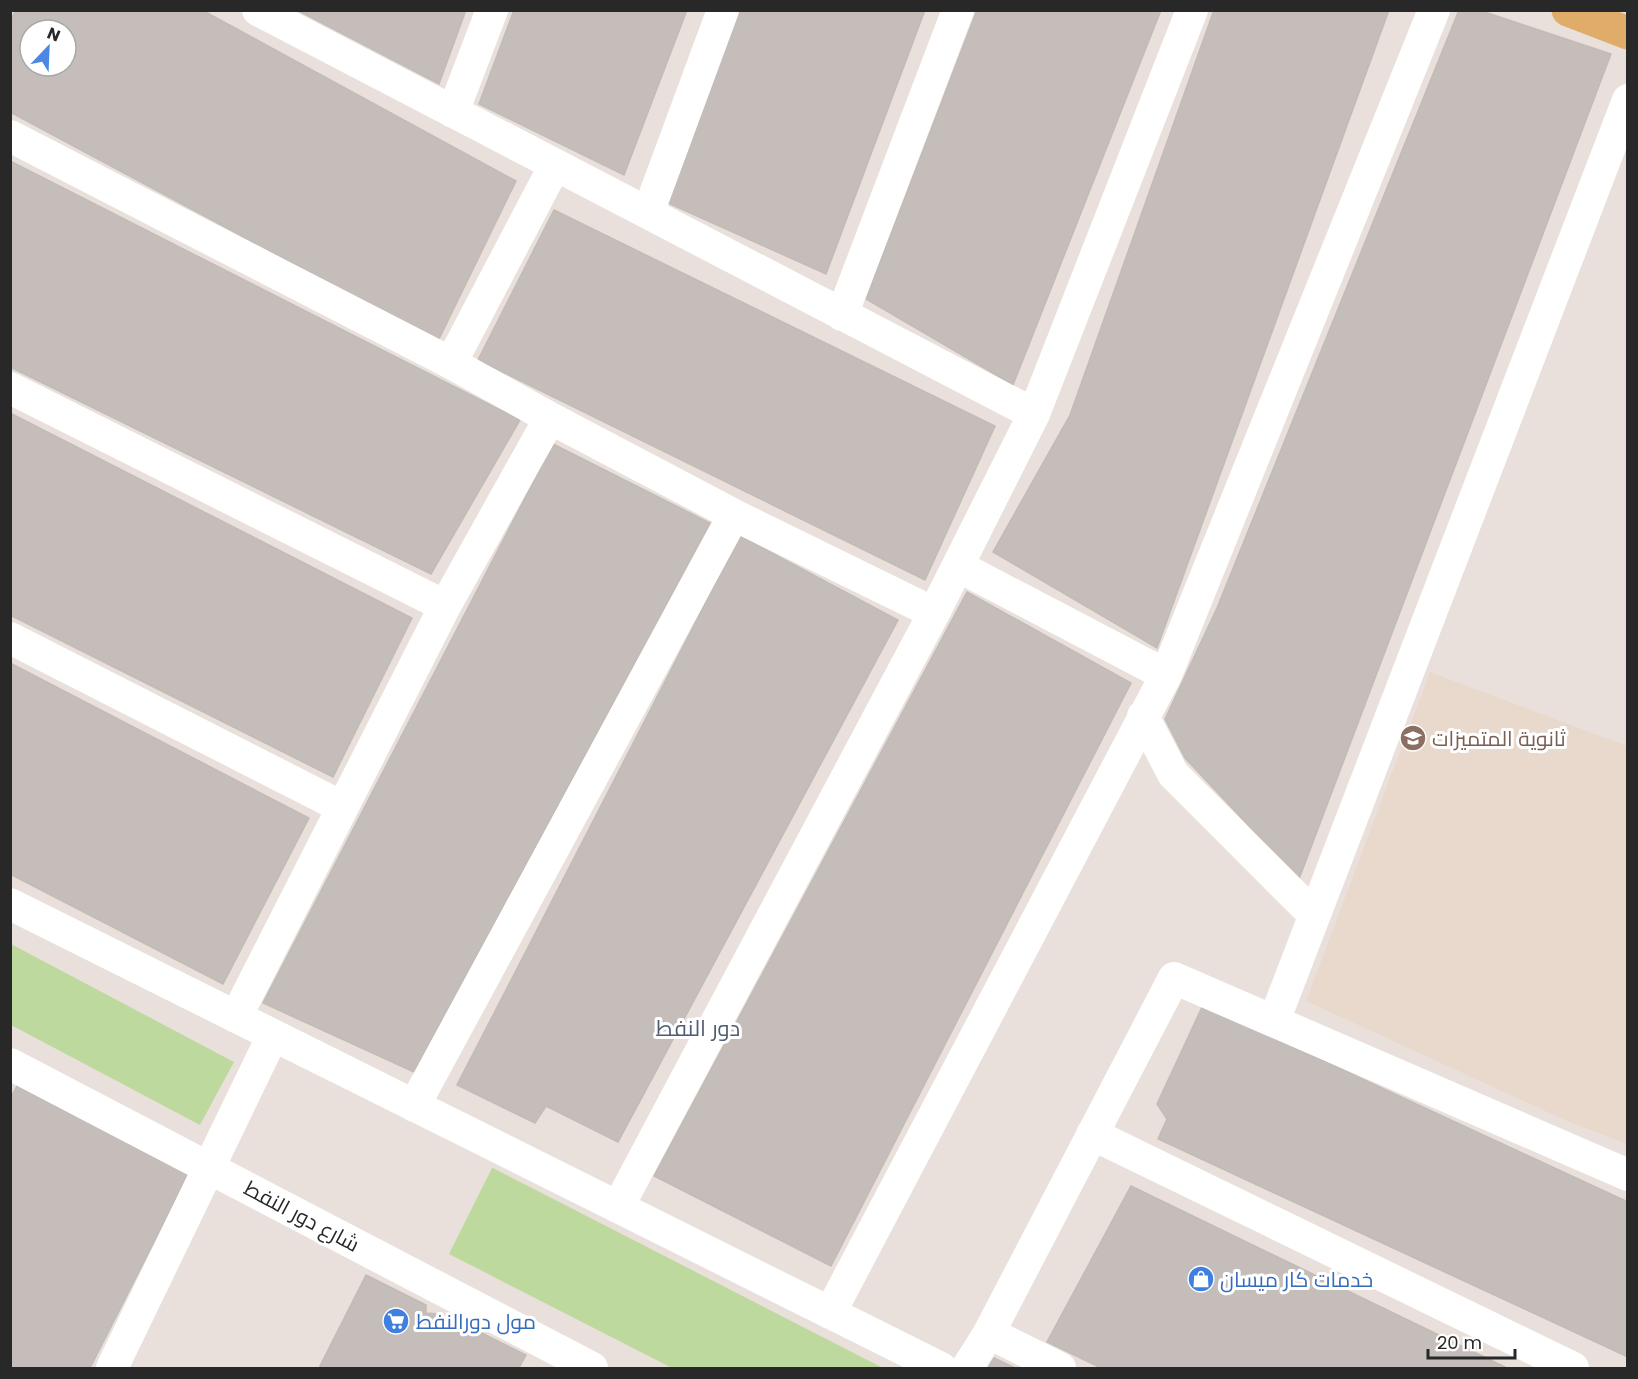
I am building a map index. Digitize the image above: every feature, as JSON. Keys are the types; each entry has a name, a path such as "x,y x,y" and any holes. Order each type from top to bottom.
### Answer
{"main road":[{"path":"1568,10 1628,33"}],"street":[{"path":"258,10 1034,414"},
{"path":"453,112 492,10"},
{"path":"648,213 723,10"},
{"path":"842,315 958,10"},
{"path":"618,1208 934,613 1034,414 1192,10"},
{"path":"830,1313 1166,675 1434,10"},
{"path":"1274,1021 1628,100"},
{"path":"10,136 451,363 734,515 934,613"},
{"path":"451,363 555,165"},
{"path":"10,388 445,606"},
{"path":"236,1017 445,606 550,418"},
{"path":"414,1106 734,515"},
{"path":"958,566 1166,675"},
{"path":"10,638 342,807"},
{"path":"1143,716 1173,774 1314,915"},
{"path":"10,904 941,1368"},
{"path":"967,1368 989,1333 1174,978 1628,1175"},
{"path":"121,1365 208,1167 273,1035"},
{"name":"شارع دور النفط","path":"10,1064 592,1368"},
{"path":"1092,1134 1574,1368"},
{"path":"989,1333 1060,1368"}],"shaded area":[{"path":"1430,672 1627,746 1627,1144 1567,1121 1306,1001"}],"green space":[{"path":"11,944 234,1062 200,1125 11,1025"},
{"path":"492,1168 883,1368 672,1368 449,1254"}],"building":[{"path":"16,10 202,10 516,181 438,341 10,112 10,21"},
{"path":"297,10 466,10 439,84"},
{"path":"514,10 687,10 624,175 479,104"},
{"path":"738,10 925,10 826,274 666,202"},
{"path":"977,10 1161,10 1013,385 866,299"},
{"path":"1214,10 1389,10 1157,648 993,552 1070,415"},
{"path":"1459,10 1479,10 1611,54 1299,879 1185,758 1165,719 1217,608"},
{"path":"10,161 520,420 431,574 10,367"},
{"path":"554,210 995,426 925,580 478,360"},
{"path":"10,413 412,618 333,777 10,615"},
{"path":"553,444 710,523 414,1072 263,1003"},
{"path":"740,536 898,620 618,1142 546,1106 535,1123 457,1085"},
{"path":"967,592 1131,683 831,1266 654,1176"},
{"path":"10,663 309,818 223,984 10,874"},
{"path":"1203,1005 1628,1202 1628,1357 1158,1139 1167,1119 1157,1104"},
{"path":"17,1086 189,1173 90,1368 10,1368 10,1099"},
{"path":"1131,1186 1507,1368 1101,1368 1047,1342"},
{"name":"مول دورالنفط","path":"366,1275 426,1305 426,1313 446,1317 453,1325 466,1325 526,1355 519,1368 319,1368"},
{"path":"994,1358 1015,1368 988,1368"}],"place":[{"name":"ثانوية المتميزات","path":"1413,738"},
{"name":"خدمات كار ميسان","path":"1201,1279"},
{"name":"مول دورالنفط","path":"396,1321"}],"district":[{"name":"دور النفط","path":"698,1028"}]}
